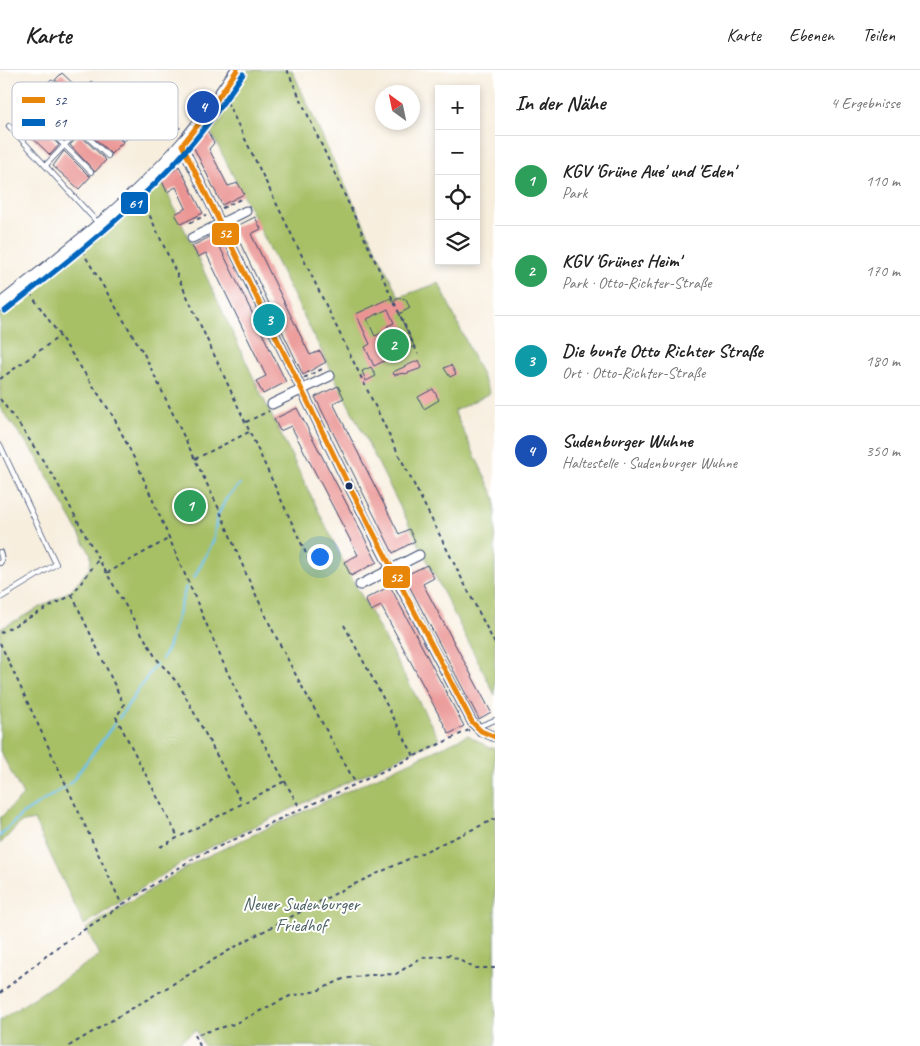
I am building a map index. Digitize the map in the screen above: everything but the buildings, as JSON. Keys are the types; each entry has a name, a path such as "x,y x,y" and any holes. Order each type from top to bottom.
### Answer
{"main road":[{"path":"0,305 99,224 149,178 182,145 209,111 237,70"}],"street":[{"path":"182,145 301,390 391,569 476,727 484,733 495,737"},
{"path":"192,238 246,211"},
{"path":"271,407 330,376"},
{"path":"360,585 418,555"}],"lane":[{"path":"9,126 12,129"},
{"path":"22,140 99,224"},
{"path":"58,140 91,172"},
{"path":"46,165 69,140"},
{"path":"88,140 108,156"},
{"path":"0,445 56,564 0,598"},
{"path":"0,552 2,560 0,563"},
{"path":"476,727 495,720"}],"path":[{"path":"287,70 418,354"},
{"path":"224,96 393,442 495,644"},
{"path":"178,127 186,130"},
{"path":"140,194 309,560"},
{"path":"80,250 144,354 222,516 272,629 356,784"},
{"path":"28,291 113,416 138,466 225,667 250,719 300,810"},
{"path":"0,379 60,336"},
{"path":"295,377 301,373 303,378 324,368"},
{"path":"0,399 55,479 156,658 180,686 242,803"},
{"path":"246,423 271,407"},
{"path":"195,458 250,431"},
{"path":"107,573 170,538"},
{"path":"0,633 72,594 99,560"},
{"path":"72,594 124,705 116,717 178,837"},
{"path":"344,624 414,756"},
{"path":"0,643 122,905"},
{"path":"0,993 56,948 194,858 476,727"},
{"path":"160,847 285,781"},
{"path":"69,1046 253,937 346,888 495,819"},
{"path":"200,1046 195,1035 234,1024 290,996 317,991 343,979 368,975 396,974 421,958 450,954 474,968 495,968"}],"green space":[{"path":"245,70 292,70 399,297 439,283 490,393 454,411 495,498 495,695 206,122"},
{"path":"160,177 261,394 348,571 439,739 194,855 84,925 34,820 20,823 0,844 0,818 23,795 0,751 0,629 70,591 90,568 91,555 37,457 0,408 0,313 80,249"},
{"name":"Neuer Sudenburger Friedhof","path":"468,735 490,748 495,748 495,1046 204,1046 196,1030 173,1046 0,1046 0,1020 100,955 86,929 197,861"}],"waterway":[{"path":"194,578 213,542 217,517 226,499 240,484"},
{"path":"162,659 168,648 186,587"},
{"path":"119,718 156,664"},
{"path":"70,784 115,723"},
{"path":"0,836 21,815 65,787"}],"transit line":[{"name":"52","path":"237,70 209,111 182,145 348,484 472,722 481,731 495,737"},
{"name":"61","path":"5,311 101,233 146,192 196,138 243,74"}],"place":[{"name":"Sudenburger Wuhne","path":"203,107"},
{"name":"Die bunte Otto Richter Straße","path":"269,320"},
{"name":"KGV 'Grünes Heim'","path":"393,345"},
{"name":"KGV 'Grüne Aue' und 'Eden'","path":"190,506"}]}
